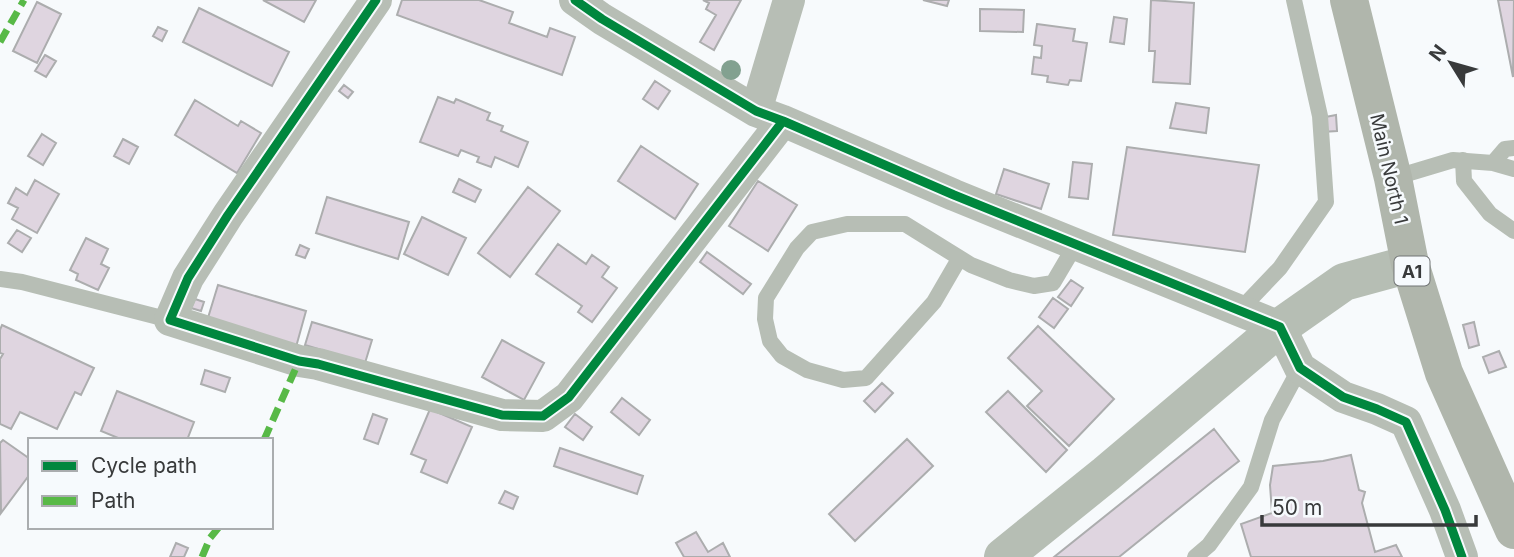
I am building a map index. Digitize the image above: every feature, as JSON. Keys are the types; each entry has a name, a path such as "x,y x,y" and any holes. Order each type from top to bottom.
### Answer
{"main road":[{"name":"Main North 1","path":"1349,0 1410,264 1444,373 1514,530"},
{"path":"1003,557 1280,327 1344,282 1410,264"}],"street":[{"path":"376,0 228,215 188,278 170,320 299,361 502,415 543,416 569,397 769,116 789,0"},
{"path":"575,0 602,19 769,116 954,195 1280,327 1300,368 1343,397 1406,422 1445,510 1462,557"}],"lane":[{"path":"1239,311 1280,268 1326,202 1320,116 1294,0"},
{"path":"1493,163 1505,149 1514,148"},
{"path":"1392,178 1453,160 1493,163 1514,169"},
{"path":"1463,160 1464,181 1490,214 1514,231"},
{"path":"959,259 934,302 866,378 843,380 807,369 782,356 770,341 765,319 766,298 797,248 812,232 847,224 905,224 971,265 1009,280 1034,286 1054,283 1076,244"},
{"path":"0,279 22,282 170,320"},
{"path":"1195,557 1212,551 1251,487 1272,419 1300,368"}],"building":[{"path":"263,0 316,0 304,22"},
{"path":"402,0 479,0 513,12 509,23 547,37 550,28 575,37 562,75 397,15"},
{"path":"703,0 741,0 714,50 700,42 716,15 706,9 709,3"},
{"path":"923,0 949,0 947,6"},
{"path":"1151,0 1194,3 1190,84 1153,82 1155,51 1149,51"},
{"path":"1498,0 1514,0 1513,77"},
{"path":"37,2 61,14 37,63 13,51"},
{"path":"199,8 289,52 272,86 183,42"},
{"path":"980,9 1024,10 1023,32 980,31"},
{"path":"1114,17 1127,19 1124,44 1110,42"},
{"path":"1037,24 1075,29 1073,41 1087,43 1081,81 1070,80 1068,85 1047,82 1048,76 1032,74 1034,57 1041,58 1042,46 1034,45"},
{"path":"158,27 167,31 162,41 153,36"},
{"path":"45,55 56,61 46,77 35,71"},
{"path":"655,81 670,91 658,109 643,99"},
{"path":"344,85 353,92 348,98 339,91"},
{"path":"438,97 454,103 456,99 490,113 487,120 503,126 501,131 528,142 518,167 495,157 491,167 477,162 479,157 461,150 458,156 420,142"},
{"path":"195,100 238,126 241,121 261,133 237,173 175,135"},
{"path":"1176,103 1209,108 1206,133 1170,128"},
{"path":"1336,115 1337,131 1322,132 1320,118"},
{"path":"42,134 56,143 43,165 28,156"},
{"path":"123,139 138,147 129,164 114,156"},
{"path":"641,146 698,184 675,219 618,181"},
{"path":"1127,147 1259,165 1245,252 1113,235"},
{"path":"1073,162 1092,164 1088,199 1069,197"},
{"path":"1004,169 1049,184 1041,209 996,194"},
{"path":"459,179 481,190 475,202 453,192"},
{"path":"35,180 59,194 37,233 12,219 18,208 8,203 16,188 27,195"},
{"path":"758,181 797,205 768,251 729,226"},
{"path":"528,187 560,211 510,277 478,253"},
{"path":"327,197 409,222 398,259 316,233"},
{"path":"422,217 466,238 448,275 404,254"},
{"path":"17,230 31,238 22,252 8,243"},
{"path":"86,238 108,249 101,264 109,268 98,290 76,280 78,274 70,270"},
{"path":"558,244 586,264 592,255 609,267 602,277 617,288 592,322 578,312 582,306 536,274"},
{"path":"300,245 309,249 305,258 296,255"},
{"path":"707,252 751,284 743,294 700,262"},
{"path":"1071,280 1083,288 1071,306 1058,297"},
{"path":"218,285 306,311 296,347 207,321"},
{"path":"1053,298 1068,309 1054,328 1039,317"},
{"path":"195,299 204,302 201,311 191,308"},
{"path":"312,322 372,340 365,363 305,345"},
{"path":"1474,322 1479,345 1469,348 1463,325"},
{"path":"2,325 94,368 81,395 75,392 57,429 20,412 11,429 0,424"},
{"path":"1038,326 1114,399 1069,446 1027,406 1042,391 1008,358"},
{"path":"502,340 544,363 524,400 482,377"},
{"path":"1499,351 1506,367 1489,373 1483,357"},
{"path":"205,370 230,378 225,392 201,384"},
{"path":"882,383 893,393 875,412 864,401"},
{"path":"117,391 194,422 188,438 118,438 101,431"},
{"path":"1008,391 1067,450 1046,472 986,412"},
{"path":"622,398 650,420 639,435 611,412"},
{"path":"430,409 472,427 447,483 421,472 426,460 411,454"},
{"path":"373,414 387,419 378,444 364,439"},
{"path":"575,414 592,427 583,440 565,427"},
{"path":"1214,429 1239,461 1119,557 1054,557"},
{"path":"907,439 933,466 855,541 829,514"},
{"path":"3,440 28,458 28,477 1,513 0,443"},
{"path":"560,448 643,476 637,494 554,466"},
{"path":"1351,455 1359,490 1365,492 1362,503 1375,552 1396,545 1402,557 1251,557 1241,524 1272,513 1270,485 1273,466"},
{"path":"505,491 518,497 513,509 499,503"},
{"path":"696,532 708,552 723,543 730,557 684,557 676,543"},
{"path":"176,543 188,548 184,557 170,557"}],"marked path":[{"path":"0,42 24,0"},
{"path":"265,438 299,361"},
{"path":"202,557 210,538 217,529"}],"cycle path":[{"path":"376,0 228,215 188,278 170,320 299,361 502,415 543,416 569,397 783,121"},
{"path":"575,0 756,111 954,195 1280,327 1300,368 1343,397 1406,422 1445,510 1462,557"}]}
